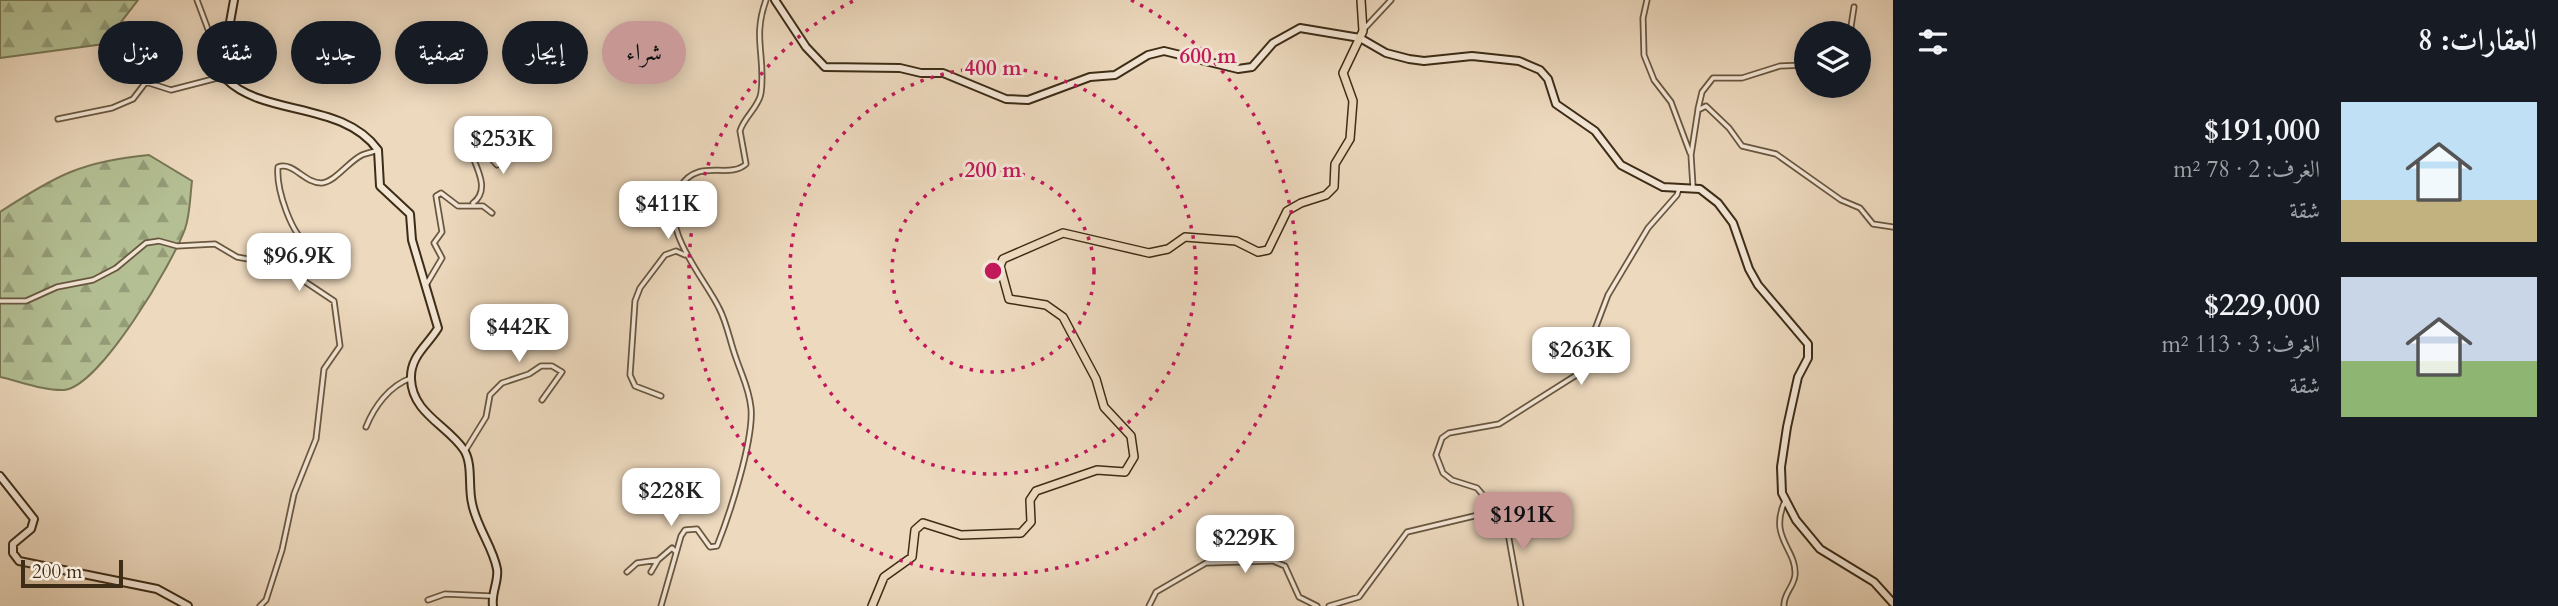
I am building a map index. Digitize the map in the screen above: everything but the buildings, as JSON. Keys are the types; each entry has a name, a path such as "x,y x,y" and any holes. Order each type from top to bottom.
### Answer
{"main road":[{"path":"872,606 884,577 912,557 915,530 923,523 961,535 1021,533 1031,522 1030,500 1036,491 1097,470 1125,472 1130,468 1134,457 1131,436 1104,407 1096,379 1063,317 1046,305 1009,299 1000,266 1003,259 1063,233 1149,253 1168,249 1185,237 1236,241 1258,252 1268,250 1287,211 1326,195 1334,187 1335,164 1350,139 1353,101 1344,67 1361,37 1361,0"}],"street":[{"path":"197,0 205,21"},
{"path":"230,21 234,0"},
{"path":"661,606 681,536 690,529 703,532 710,547 717,547 744,462 752,411 746,377 737,361 719,307 687,256 676,223 680,187 697,172 740,169 747,164 740,131 760,99 762,69 758,35 766,0"},
{"path":"775,0 806,47 825,67 900,68 921,73 943,73 1006,99 1028,100 1090,77 1115,75 1148,55 1164,51 1238,69 1252,66 1284,34 1300,28 1361,37 1386,53 1409,59 1424,61 1472,56 1519,61 1540,70 1548,79 1556,104 1595,131 1621,165 1645,180 1679,189 1693,187 1709,194 1727,214 1758,285 1808,344 1808,358 1794,393 1781,467 1784,501 1779,513 1780,530 1795,576 1783,600 1784,606"},
{"path":"1361,37 1371,19 1391,0"},
{"path":"1647,0 1643,18 1644,55 1654,80 1671,102 1691,155"},
{"path":"1852,21 1854,7"},
{"path":"1693,187 1691,155 1698,110 1702,92 1713,78 1742,78 1780,66 1794,65"},
{"path":"58,119 112,108 134,99 146,82 171,90 197,82"},
{"path":"231,84 260,97 334,119 364,136 378,150 380,186 410,214 412,240 438,328 419,350 411,377 419,406 456,440 465,452 472,504 497,571 491,596 493,606"},
{"path":"1698,110 1709,107 1742,146 1776,153 1841,200 1860,208 1873,224 1893,226"},
{"path":"471,204 480,198 483,188 470,150 473,145 478,145 497,165 509,148 547,141"},
{"path":"0,301 26,301 57,287 93,280 116,268 146,243 159,241 177,246 215,244 237,257 259,261 274,273 286,272 301,265 310,252 310,246 298,240 279,193 278,167 291,167 307,181 327,182 363,155 378,150"},
{"path":"1521,606 1506,522 1497,508 1477,488 1452,480 1443,473 1436,455 1442,438 1460,429 1499,424 1578,374 1608,295 1644,234 1677,195 1679,189"},
{"path":"425,286 442,258 434,243 442,232 436,196 441,193 458,205 483,206 492,213"},
{"path":"661,396 635,386 630,375 635,301 640,288 665,255 676,251 687,256"},
{"path":"260,606 266,600 282,550 294,494 316,439 324,369 340,340 335,325 334,301 304,281 301,265"},
{"path":"465,452 486,417 490,395 502,383 529,374 541,366 552,366 562,372 542,400"},
{"path":"366,428 372,410 402,381 411,377"},
{"path":"0,476 34,519 31,529 13,544 13,553 19,561 157,589 188,606"},
{"path":"1784,501 1819,549 1874,582 1893,603"},
{"path":"1329,606 1359,597 1407,532 1492,512 1497,508"},
{"path":"651,572 658,560 672,548 675,551"},
{"path":"628,572 637,563 658,560"},
{"path":"1149,606 1156,592 1206,564 1273,561 1285,566 1299,597 1317,606"},
{"path":"428,600 445,594 491,596"}],"green space":[{"path":"0,0 138,0 122,21 98,21 98,45 0,58"},
{"path":"149,155 192,181 185,229 166,268 134,321 96,368 79,384 56,390 0,377 0,212 70,172 105,161"}]}
